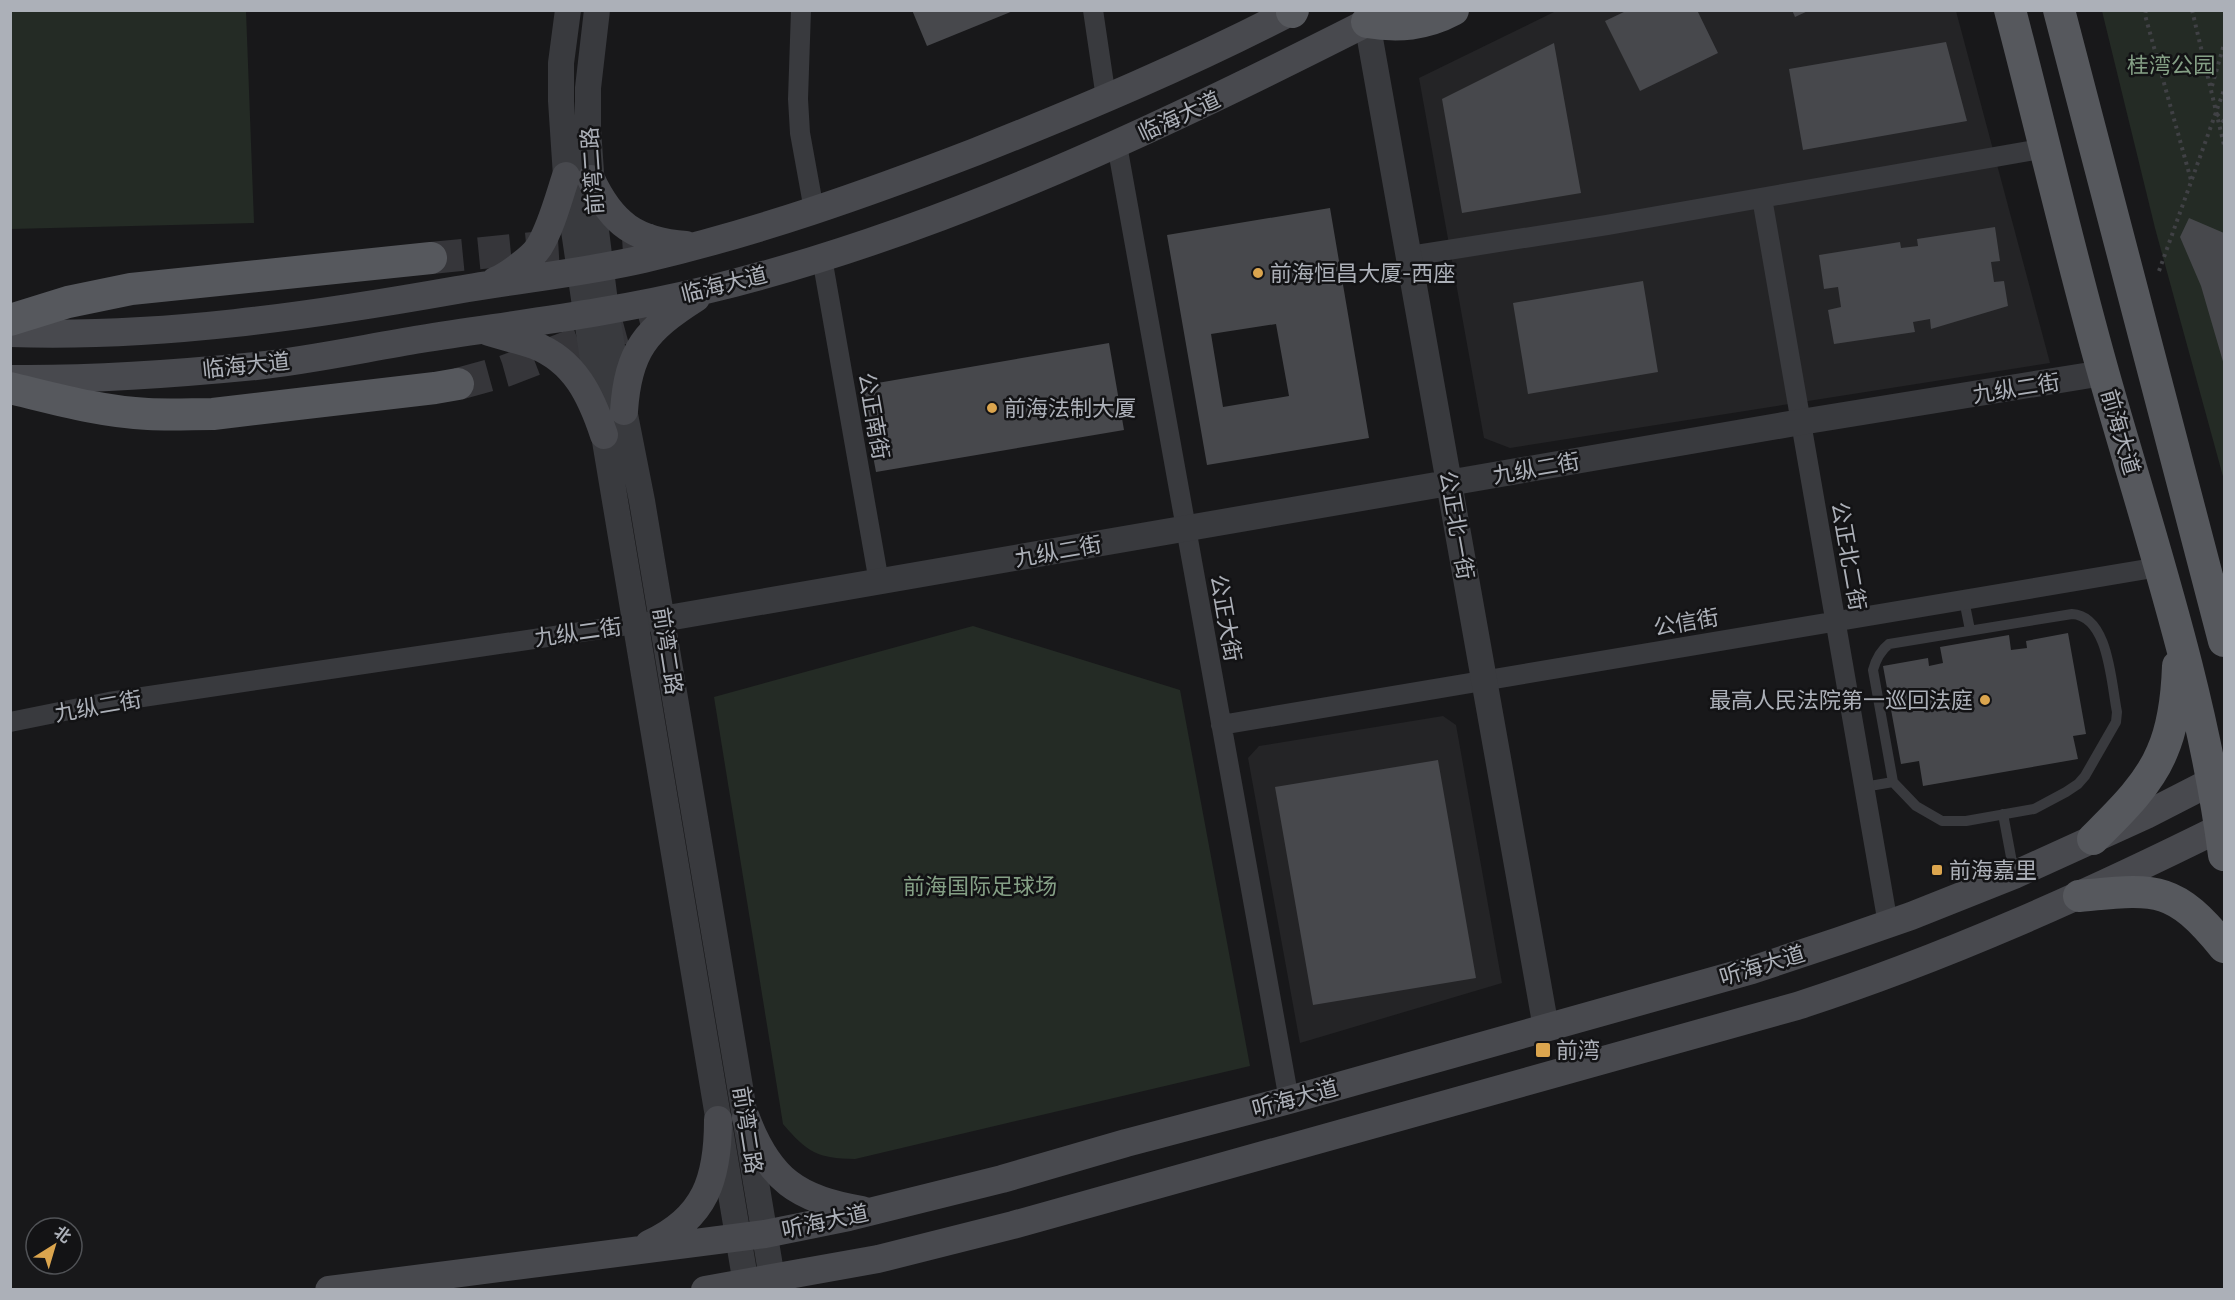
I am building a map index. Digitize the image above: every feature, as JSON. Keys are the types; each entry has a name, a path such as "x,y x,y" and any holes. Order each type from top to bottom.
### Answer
{"main road":[{"path":"1379,16 1388,26 1404,25 1429,20 1453,10"},
{"name":"前海大道","path":"2010,10 2103,373 2159,567 2206,747 2218,778 2223,836"},
{"name":"前海大道","path":"2059,10 2223,631"},
{"name":"临海大道","path":"10,333 71,335 169,329 340,309 591,270 644,259 751,231 953,160 1215,51 1293,11"},
{"name":"临海大道","path":"10,379 113,377 259,366 596,312 707,290 822,258 996,196 1117,145 1229,93 1379,16"},
{"path":"484,285 506,277 539,248 552,218 578,177 624,225 639,235 658,241 694,245"},
{"path":"10,320 68,302 131,289 431,258"},
{"path":"624,411 628,378 641,344 661,321 707,290"},
{"path":"481,330 532,345 559,359 584,387 594,405 604,435"},
{"path":"10,388 110,410 147,414 183,414 237,411 458,384"},
{"path":"2092,839 2120,812 2144,783 2162,754 2172,722 2179,641"},
{"name":"听海大道","path":"329,1290 752,1236 873,1211 1002,1179 1752,970 1888,924 2014,875 2146,815 2218,778"},
{"name":"听海大道","path":"705,1290 760,1285 878,1259 1013,1225 1797,1006 1868,983 1945,954 2223,836"},
{"path":"2079,896 2128,892 2163,895 2193,911 2224,947"},
{"path":"635,1251 662,1239 676,1229 701,1204 711,1186 718,1150 732,1119 753,1138 766,1160 794,1188 812,1198 835,1206 873,1211"},
{"path":"826,1290 849,1273 878,1259"}],"street":[{"name":"前湾二路","path":"568,10 561,63 561,101 578,177 591,270 604,435 635,624 732,1119 760,1285"},
{"name":"前湾二路","path":"578,177 597,10"},
{"path":"801,10 797,66 798,111 814,210"},
{"path":"1093,10 1106,98"},
{"name":"公正北一街","path":"1379,16 1410,256 1546,1028"},
{"name":"公正大街","path":"1117,145 1289,1100"},
{"path":"1410,256 1607,225 2046,148"},
{"name":"公正北二街","path":"1762,198 1888,924"},
{"name":"公正南街","path":"822,258 879,582"},
{"name":"前湾二路","path":"596,312 624,411 642,501 662,620 732,1119"},
{"name":"九纵二街","path":"10,722 109,702 662,620 1801,422 2103,373"},
{"name":"公信街","path":"1221,724 2159,567"}],"lane":[{"path":"1964,600 1970,630"},
{"path":"2081,614 2096,628 2103,643 2117,712 2116,722 2078,784 2034,808 1966,821 1942,821 1916,806 1893,782 1873,670 1876,660 1889,644 1970,630 2081,614"},
{"path":"1864,787 1893,782"},
{"path":"2003,814 2014,875"}],"path":[{"path":"2146,10 2145,15 2191,182"},
{"path":"2192,10 2224,145"},
{"path":"2211,87 2224,44"},
{"path":"2159,271 2224,90"},
{"path":"2216,113 2224,122"}],"shaded area":[{"path":"1556,11 1956,11 2050,363 1510,448 1484,438 1419,78"},
{"path":"1443,716 1456,725 1502,983 1300,1043 1248,758 1259,746"}],"green space":[{"path":"10,11 246,11 254,223 11,229"},
{"name":"桂湾公园","path":"2102,11 2224,11 2224,480 2155,228"},
{"name":"前海国际足球场","path":"973,626 1180,690 1250,1066 855,1159 822,1155 799,1142 783,1124 714,697"}],"building":[{"path":"912,10 1013,10 1013,11 927,46"},
{"path":"1628,10 1697,10 1718,53 1640,91 1605,21"},
{"path":"1792,10 1810,10 1795,17"},
{"path":"1946,42 1967,121 1803,150 1789,69"},
{"path":"1554,43 1581,193 1462,213 1442,99"},
{"path":"1330,208 1369,438 1207,465 1167,235","holes":["1276,324 1289,396 1223,407 1211,334"]},
{"path":"2189,218 2224,233 2224,365 2201,286 2180,237"},
{"path":"1995,227 2000,261 1991,262 1994,282 2004,281 2008,306 1931,329 1930,319 1913,322 1915,332 1834,344 1828,310 1841,307 1838,287 1824,289 1819,255 1900,242 1901,248 1918,246 1917,239"},
{"path":"1643,281 1658,372 1528,394 1513,303"},
{"name":"前海法制大厦","path":"1109,343 1124,430 876,472 860,386"},
{"name":"最高人民法院第一巡回法庭","path":"2068,633 2086,734 2073,736 2078,759 1923,786 1919,761 1901,764 1883,666 1928,658 1929,666 1943,663 1940,647 2009,635 2011,650 2027,648 2026,641"},
{"path":"1438,760 1476,978 1313,1005 1275,787"}],"tunnel":[{"path":"431,258 553,246 670,239"},
{"path":"458,384 505,371 602,334 642,323 681,308"}],"place":[{"name":"前海恒昌大厦-西座","path":"1258,273"},
{"name":"前海法制大厦","path":"992,408"},
{"name":"最高人民法院第一巡回法庭","path":"1985,700"},
{"name":"前海嘉里","path":"1937,870"},
{"name":"前湾","path":"1543,1050"}]}
